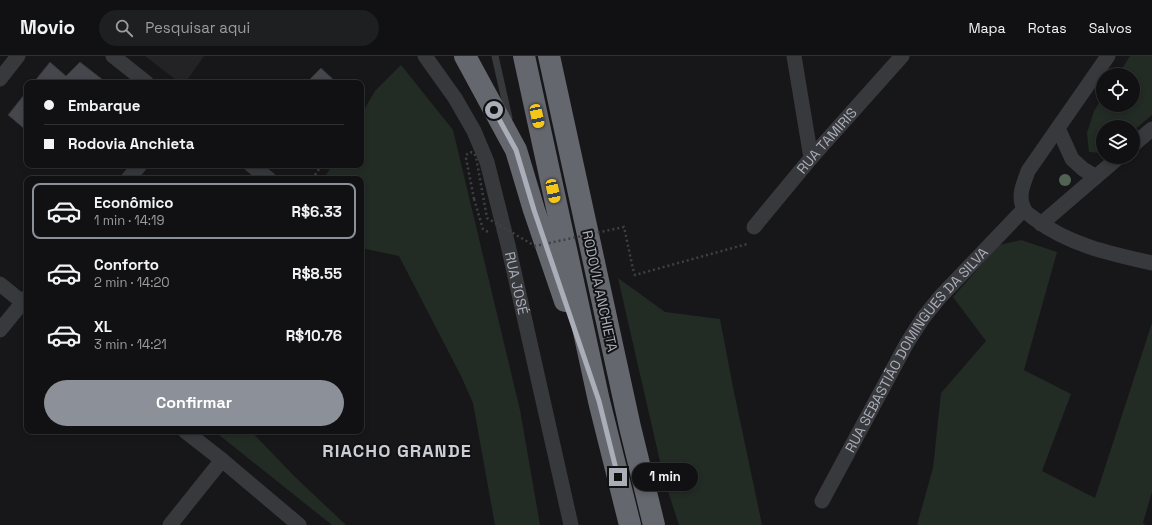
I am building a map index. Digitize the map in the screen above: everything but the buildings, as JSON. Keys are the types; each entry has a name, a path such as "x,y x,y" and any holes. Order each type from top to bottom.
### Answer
{"highway":[{"path":"465,56 516,150 534,210 599,401"},
{"name":"RODOVIA ANCHIETA","path":"524,56 599,401 630,525"},
{"name":"RODOVIA ANCHIETA","path":"549,56 630,427 654,525"}],"street":[{"path":"0,79 18,56"},
{"path":"113,56 143,80"},
{"name":"RUA JOSÉ","path":"425,56 455,98 474,131 487,162 508,245 571,525"},
{"path":"794,56 811,158"},
{"name":"RUA TAMIRIS","path":"754,226 811,158 902,56"},
{"path":"1108,56 1028,170 1022,187 1021,198 1024,209 1028,214 1054,233 1079,244 1152,263"},
{"path":"1058,128 1072,159 1083,169 1096,177"},
{"path":"1140,139 1152,128"},
{"path":"1041,224 1111,164"},
{"path":"131,176 137,168"},
{"path":"255,168 265,176"},
{"name":"RUA SEBASTIÃO DOMINGUES DA SILVA","path":"822,501 907,343 923,318 940,297 1024,209"},
{"path":"0,284 24,301"},
{"path":"0,330 24,303"},
{"path":"189,434 299,525"},
{"path":"170,525 222,460"}],"lane":[{"path":"495,56 516,150"}],"path":[{"path":"474,199 466,158 466,155 470,152 476,157 487,218 535,246 624,227 635,275 747,244 754,226"}],"shaded area":[{"path":"145,56 204,56 187,80 176,80"},
{"path":"1130,56 1152,56 1152,115 1140,125 1140,120 1096,120 1096,152 1089,152 1087,133 1096,108 1096,112 1140,112 1140,68 1122,68"},
{"path":"401,65 453,130 520,410 540,525 495,525 473,403 461,376 399,256 364,249 364,176 326,176 330,168 364,168 364,110 375,91"},
{"path":"1021,240 1057,252 1024,370 1071,394 1042,471 1095,498 1152,323 1152,492 1143,523 1146,525 917,525 933,468 941,393 986,341 953,297 999,245"},
{"path":"618,278 665,312 720,319 762,525 679,525 664,479"},
{"path":"218,434 254,434 294,476 346,525 332,525"}],"district":[{"name":"RIACHO GRANDE","path":"397,451"}],"route":[{"path":"494,110 516,150 534,210 599,401 618,477"}]}
